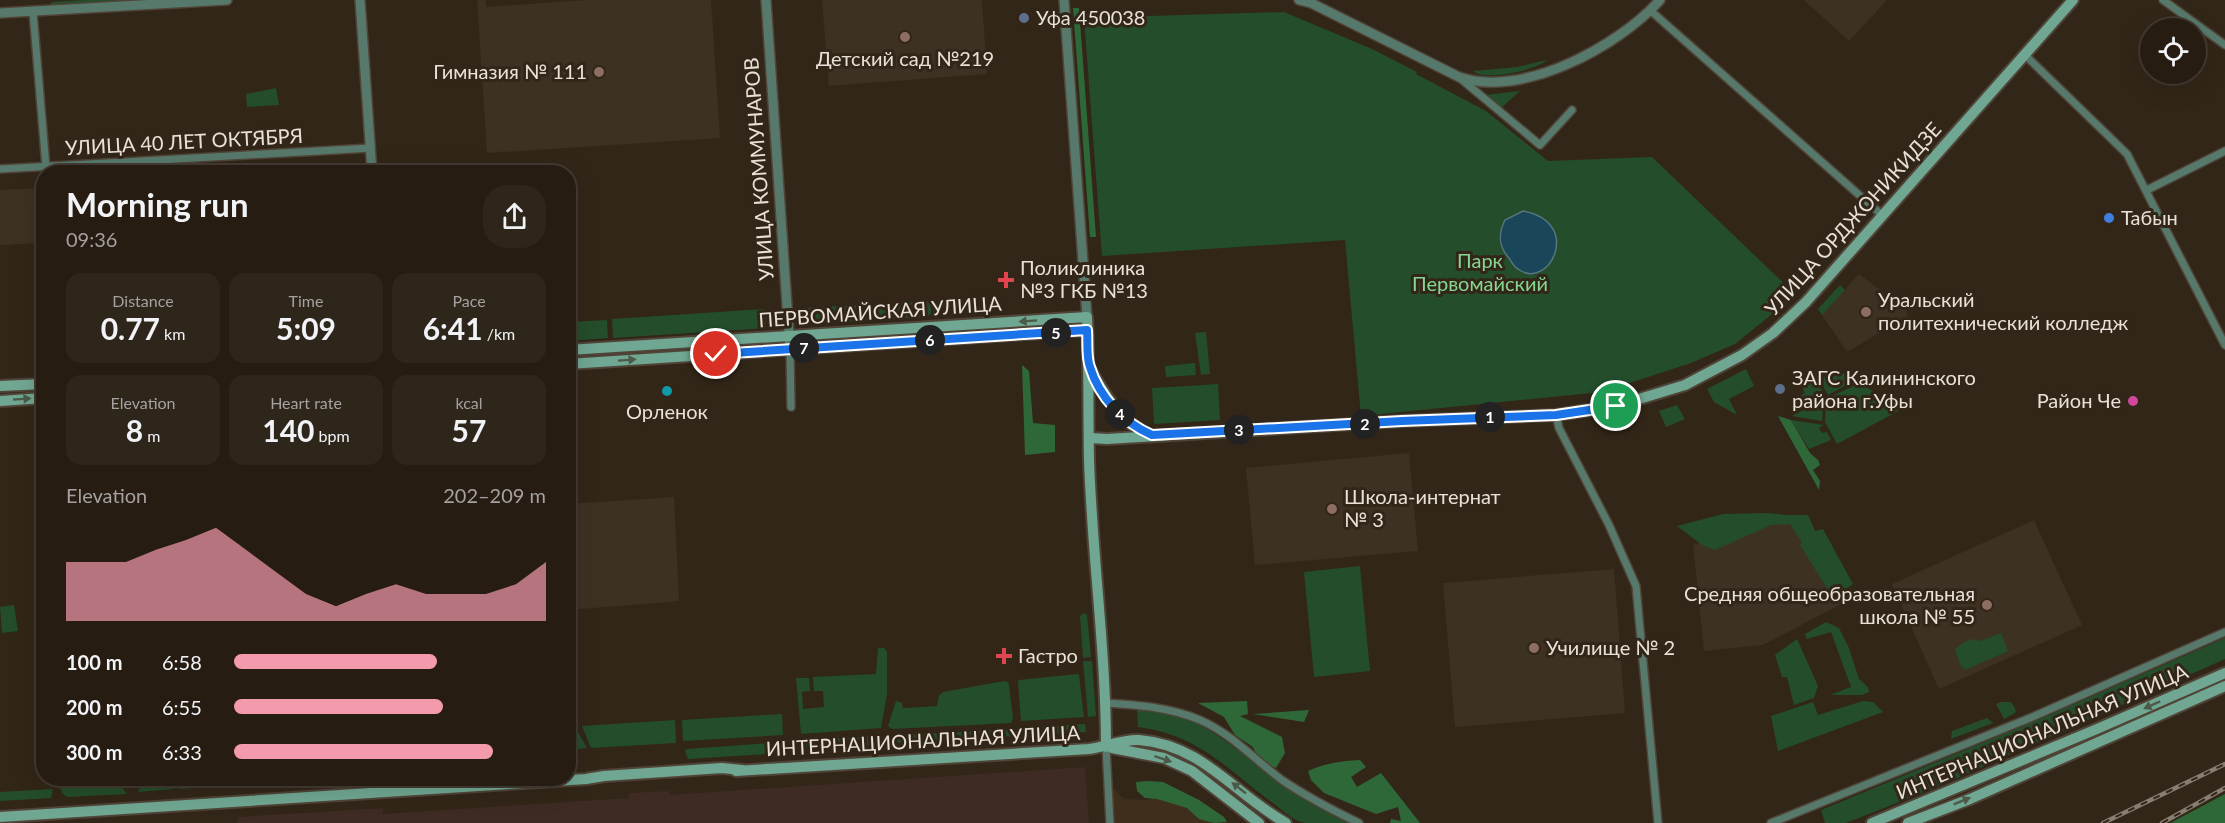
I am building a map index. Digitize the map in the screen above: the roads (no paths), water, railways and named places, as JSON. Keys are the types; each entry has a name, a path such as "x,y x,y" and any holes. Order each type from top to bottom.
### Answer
{"main road":[{"name":"УЛИЦА ОРДЖОНИКИДЗЕ","path":"1090,438 1414,420 1556,415 1616,406 1685,385 1742,355 1773,333 1806,302 2073,0"},
{"name":"ПЕРВОМАЙСКАЯ УЛИЦА","path":"576,349 1087,317"},
{"path":"1087,317 1089,460 1106,747"},
{"name":"ПЕРВОМАЙСКАЯ УЛИЦА","path":"576,363 1087,330"},
{"path":"1089,366 1102,392 1115,410 1137,429 1152,435"},
{"path":"0,386 36,384"},
{"path":"0,401 36,399"},
{"name":"ИНТЕРНАЦИОНАЛЬНАЯ УЛИЦА","path":"1872,823 2087,734 2225,673"},
{"name":"ИНТЕРНАЦИОНАЛЬНАЯ УЛИЦА","path":"1908,823 1970,799 2225,686"},
{"name":"ИНТЕРНАЦИОНАЛЬНАЯ УЛИЦА","path":"576,780 1106,747 1137,740 1168,744 1199,758 1286,823"},
{"name":"ИНТЕРНАЦИОНАЛЬНАЯ УЛИЦА","path":"1106,747 1164,758 1192,771 1259,823"},
{"name":"ИНТЕРНАЦИОНАЛЬНАЯ УЛИЦА","path":"0,817 478,786"}],"street":[{"path":"32,0 46,165"},
{"path":"0,13 227,0"},
{"path":"360,0 372,165"},
{"name":"УЛИЦА КОММУНАРОВ","path":"766,0 790,349 791,407"},
{"path":"1064,0 1087,317"},
{"path":"1299,0 1311,3 1472,82 1521,79 1595,53 1651,11 1660,0"},
{"path":"2163,0 2225,45"},
{"path":"1651,11 1883,216"},
{"path":"2025,55 2127,154 2225,345"},
{"path":"1459,77 1540,145 1572,110"},
{"name":"УЛИЦА 40 ЛЕТ ОКТЯБРЯ","path":"80,165 371,148"},
{"path":"2147,190 2225,151"},
{"name":"УЛИЦА 40 ЛЕТ ОКТЯБРЯ","path":"0,169 36,167"},
{"path":"1556,415 1559,428 1609,525 1636,586 1658,823"},
{"path":"1771,823 2030,718 2225,632"},
{"path":"1105,703 1168,710 1200,720 1225,733 1281,779 1318,804 1359,823"},
{"path":"1106,747 1110,823"}],"water":[{"path":"1523,211 1542,218 1552,228 1556,240 1555,253 1549,264 1540,271 1530,274 1514,265 1500,240 1505,220"}],"railway":[{"path":"2103,823 2225,764"},
{"path":"2162,823 2225,788"}],"place":[{"name":"Уфа 450038","path":"1024,18"},
{"name":"Детский сад №219","path":"905,37"},
{"name":"Гимназия № 111","path":"599,72"},
{"name":"Табын","path":"2109,218"},
{"name":"Поликлиника №3 ГКБ №13","path":"1006,280"},
{"name":"Уральский политехнический колледж","path":"1866,312"},
{"name":"ЗАГС Калининского района г.Уфы","path":"1780,389"},
{"name":"Орленок","path":"667,391"},
{"name":"Район Че","path":"2133,401"},
{"name":"Школа-интернат № 3","path":"1332,509"},
{"name":"Средняя общеобразовательная школа № 55","path":"1987,605"},
{"name":"Училище № 2","path":"1534,648"},
{"name":"Гастро","path":"1004,656"}],"park label":[{"name":"Парк Первомайский","path":"1480,272"}]}
